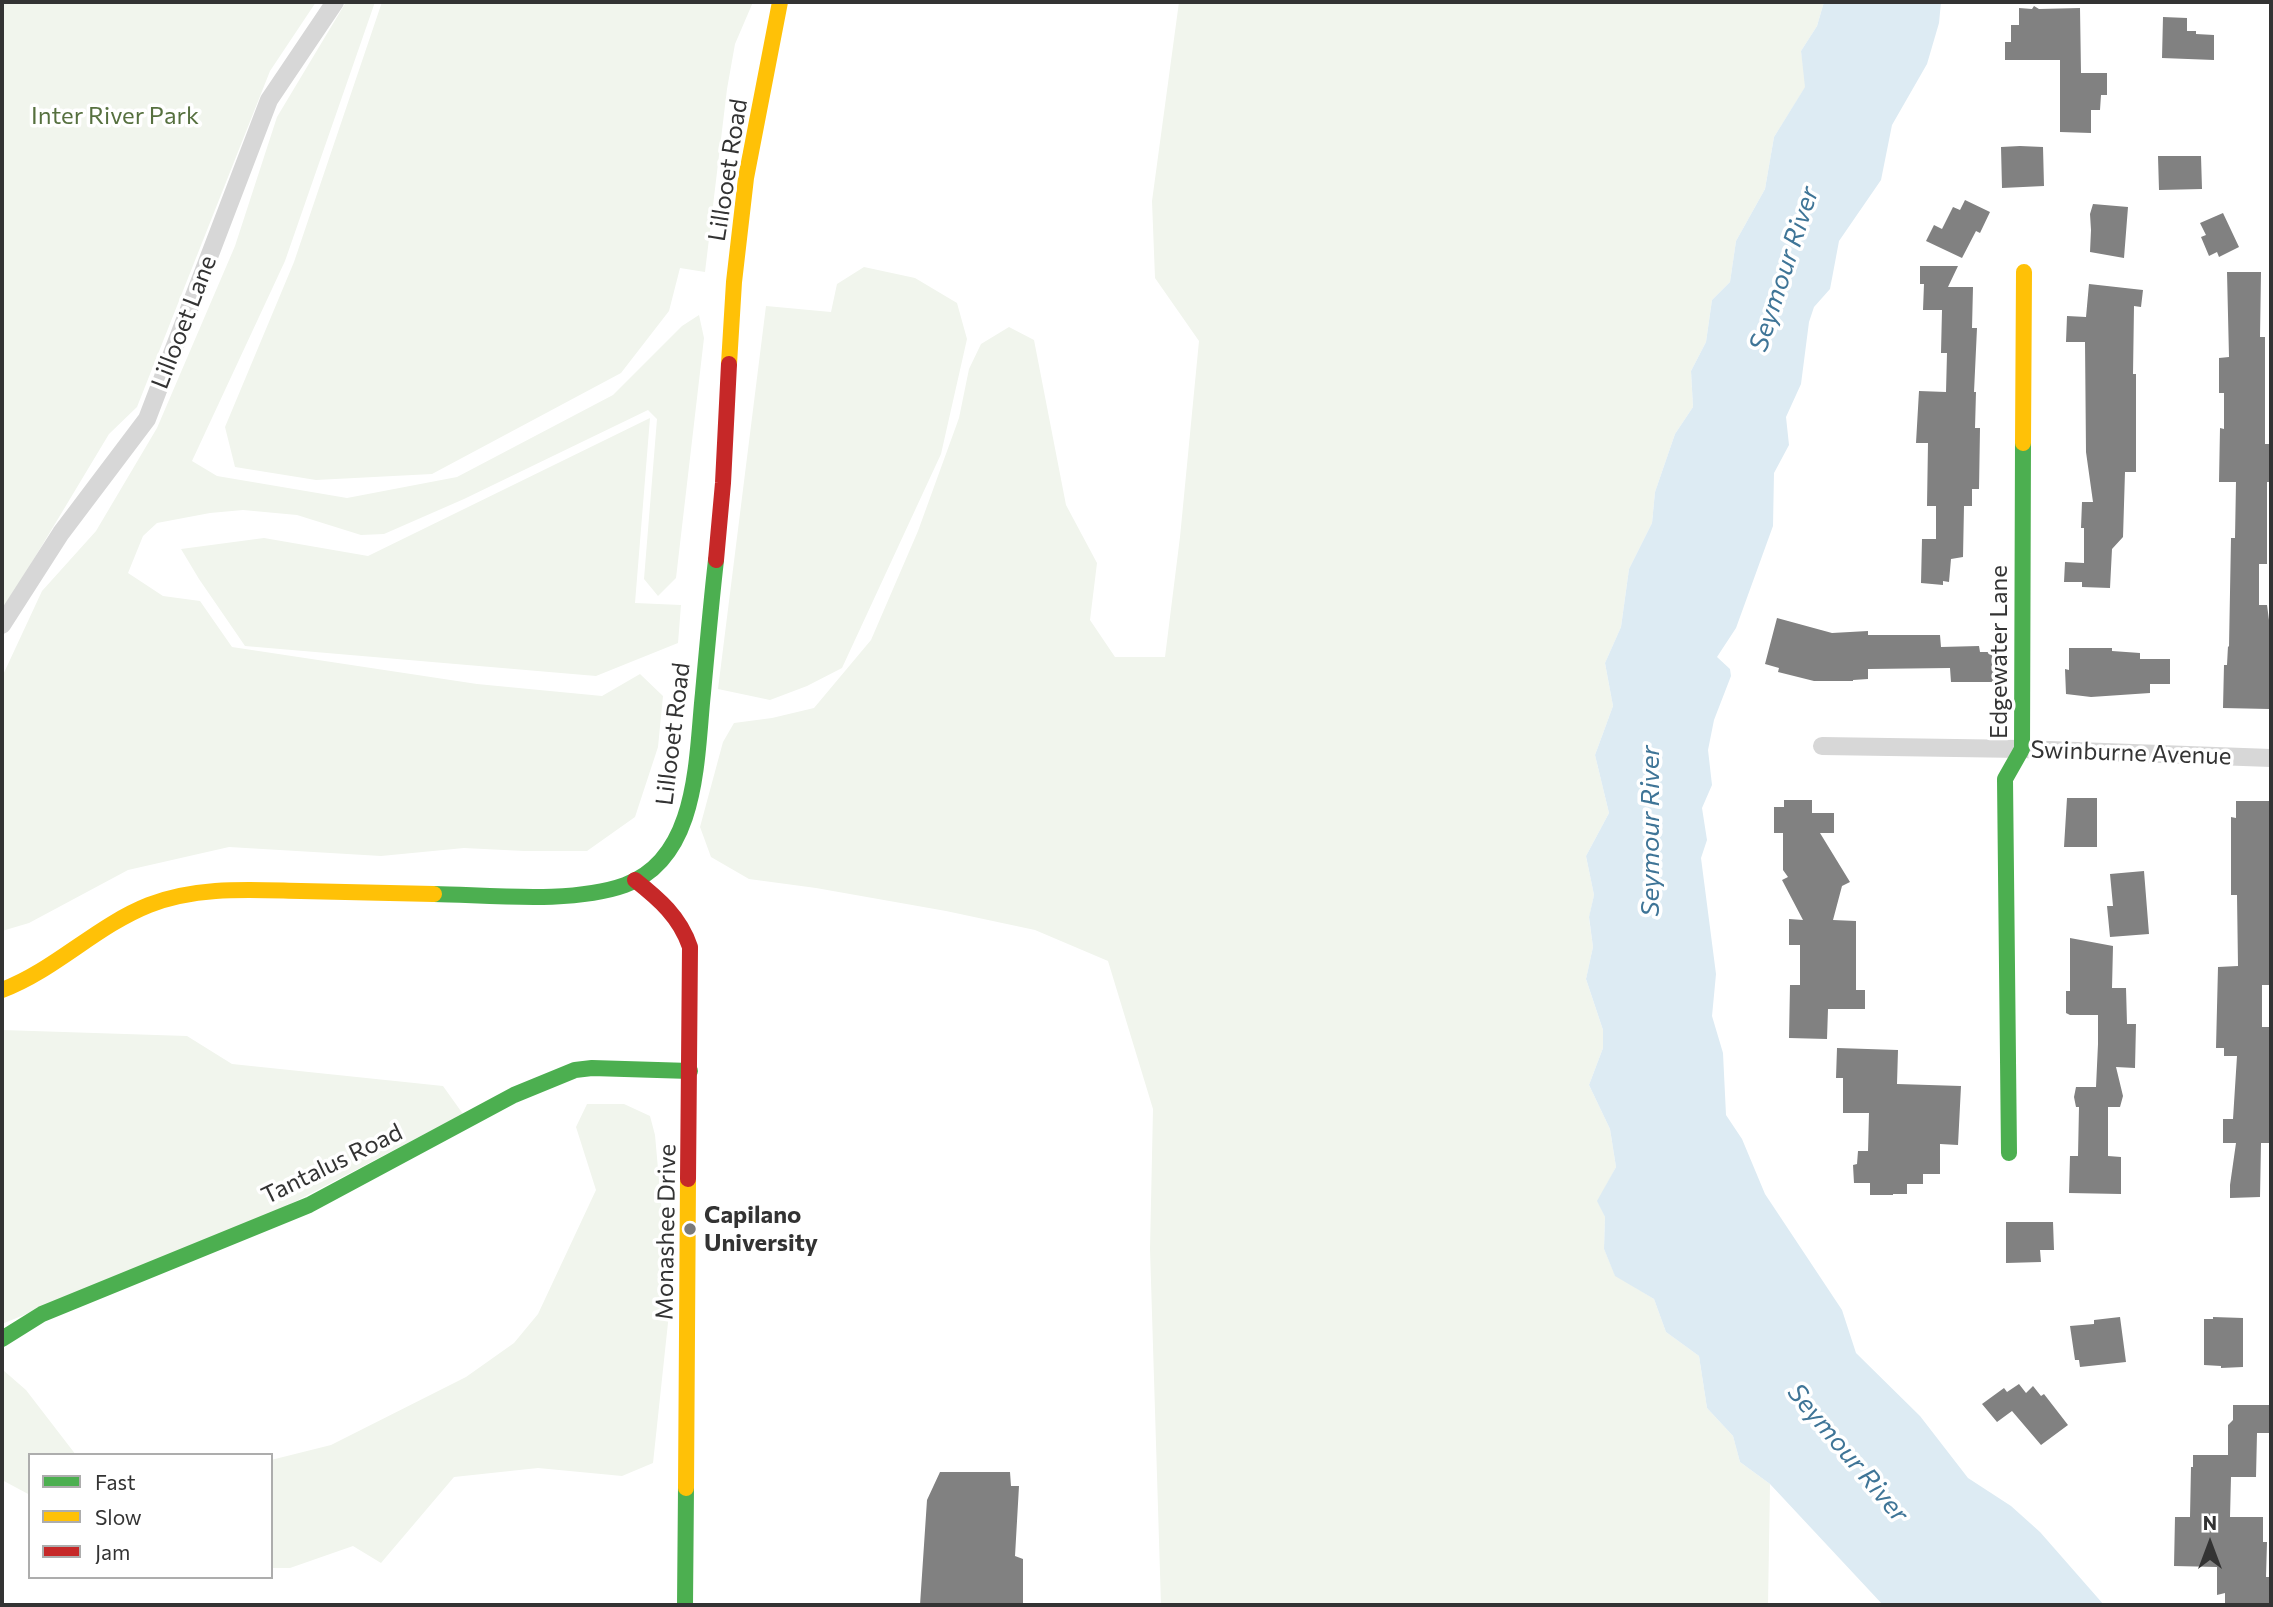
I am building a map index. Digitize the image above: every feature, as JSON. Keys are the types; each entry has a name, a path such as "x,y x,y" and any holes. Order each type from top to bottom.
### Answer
{"street":[{"name":"Lillooet Lane","path":"2,625 61,533 147,419 269,100 335,2"},
{"name":"Lillooet Road","path":"2,990 39,973 116,921 158,900 182,894 231,890 561,896 586,894 635,880 658,864 684,822 693,792 723,483 734,282 746,178 780,2"},
{"name":"Edgewater Lane","path":"2009,1153 2005,779 2022,749 2024,272"},
{"name":"Swinburne Avenue","path":"1822,746 2022,749 2271,758"},
{"name":"Monashee Drive","path":"635,880 663,903 686,932 690,947 685,1605"},
{"name":"Tantalus Road","path":"2,1339 41,1314 309,1205 514,1095 575,1070 592,1068 690,1071"}],"green space":[{"name":"Inter River Park","path":"2,2 316,2 270,71 137,407 109,434 2,612"},
{"path":"346,2 375,2 285,261 192,461 217,476 347,498 457,477 613,395 682,326 699,315 704,338 676,578 658,596 644,579 657,419 648,410 464,499 384,534 361,535 297,515 243,510 210,513 157,523 143,536 128,573 163,596 200,601 232,647 477,684 602,696 640,674 663,696 658,747 635,817 587,851 464,848 381,856 229,847 128,870 29,923 2,931 2,677 42,591 96,531 157,428 235,246 277,117"},
{"path":"382,2 753,2 735,44 727,89 705,272 680,268 669,311 621,373 432,474 316,480 235,467 225,427 294,262"},
{"path":"1179,2 1824,2 1817,26 1801,51 1806,86 1774,137 1765,189 1736,241 1730,282 1712,300 1706,342 1691,371 1693,407 1675,434 1655,492 1652,523 1629,569 1621,627 1605,663 1613,706 1595,755 1609,813 1586,856 1594,895 1589,918 1593,947 1586,979 1603,1030 1603,1048 1589,1085 1610,1129 1616,1167 1598,1201 1605,1217 1604,1249 1615,1275 1654,1299 1666,1332 1699,1356 1707,1408 1733,1436 1740,1462 1770,1484 1768,1605 1161,1605 1150,1249 1153,1109 1108,961 1035,930 946,911 749,879 711,857 700,827 723,742 734,723 814,708 871,640 918,531 959,418 969,369 981,344 1009,327 1034,340 1066,505 1097,563 1090,620 1115,657 1165,657 1199,341 1155,278 1152,201"},
{"path":"864,267 915,278 957,303 967,339 941,454 842,668 807,686 770,700 718,689 766,306 831,312 837,284"},
{"path":"650,418 635,603 681,605 678,643 596,676 245,646 181,549 264,538 368,556"},
{"path":"2,1030 187,1036 232,1064 443,1086 463,1114 281,1209 2,1324"},
{"path":"587,1104 624,1104 650,1116 655,1135 670,1304 653,1463 622,1476 538,1468 454,1477 381,1563 353,1546 290,1568 273,1568 273,1460 331,1445 466,1377 514,1343 538,1314 596,1190 576,1127"},
{"path":"3,1370 26,1390 74,1453 28,1453 28,1494 2,1480"}],"water":[{"name":"Seymour River","path":"1824,2 1941,2 1939,23 1927,64 1892,125 1881,180 1839,241 1830,289 1814,307 1809,322 1801,384 1786,417 1789,445 1774,473 1773,526 1736,628 1717,657 1730,669 1731,676 1714,720 1708,750 1712,785 1702,808 1707,840 1701,858 1716,974 1712,1016 1723,1053 1726,1115 1742,1139 1765,1194 1842,1310 1856,1353 1920,1416 1968,1478 2011,1506 2040,1532 2104,1605 1883,1605 1770,1484 1740,1462 1733,1436 1707,1408 1699,1356 1666,1332 1654,1299 1615,1276 1604,1249 1605,1217 1597,1201 1616,1167 1610,1129 1589,1085 1603,1048 1603,1030 1586,979 1593,947 1589,917 1594,895 1586,856 1609,813 1595,755 1613,706 1605,663 1621,627 1629,569 1652,523 1655,492 1675,434 1693,407 1691,371 1706,342 1712,300 1730,282 1736,241 1765,189 1774,137 1805,87 1801,51 1817,26"}],"building":[{"path":"2034,6 2039,9 2080,8 2081,73 2107,73 2107,95 2101,95 2100,110 2091,110 2091,133 2060,132 2060,60 2005,60 2005,42 2011,42 2011,25 2019,25 2019,8 2032,9"},
{"path":"2163,17 2187,18 2187,31 2214,35 2214,60 2162,58"},
{"path":"2001,147 2043,147 2044,186 2002,188"},
{"path":"2158,156 2201,156 2202,189 2159,190"},
{"path":"1965,200 1990,212 1980,233 1976,231 1962,258 1926,241 1934,225 1942,229 1953,207 1960,210"},
{"path":"2093,204 2128,207 2124,258 2090,252 2090,214"},
{"path":"2223,213 2239,247 2219,257 2217,252 2209,256 2201,237 2206,235 2200,223"},
{"path":"1920,266 1958,266 1948,287 1973,287 1972,328 1977,328 1974,392 1975,428 1980,428 1979,489 1972,489 1972,506 1964,506 1963,557 1951,559 1949,582 1943,581 1943,585 1921,583 1922,539 1936,539 1936,506 1927,506 1928,443 1916,443 1919,391 1946,392 1947,353 1941,353 1942,310 1923,310 1924,284 1920,284"},
{"path":"2227,272 2261,272 2260,337 2265,337 2265,444 2271,444 2271,482 2267,482 2267,564 2259,564 2259,605 2267,605 2271,620 2269,709 2223,708 2224,665 2227,665 2229,647 2231,538 2235,538 2236,482 2219,482 2224,393 2219,393 2219,358 2229,357"},
{"path":"2089,284 2143,290 2141,307 2134,306 2136,472 2125,472 2123,537 2112,549 2110,588 2082,587 2082,582 2064,582 2065,562 2084,563 2082,502 2093,502 2086,452 2085,342 2066,342 2067,316 2086,317"},
{"path":"1777,618 1832,633 1868,631 1868,635 1940,635 1941,647 1979,646 1980,652 1995,652 1996,682 1951,682 1950,668 1868,669 1868,679 1853,681 1814,681 1778,672 1779,668 1765,664"},
{"path":"2069,648 2112,648 2112,651 2140,653 2140,659 2170,659 2170,684 2150,684 2150,693 2091,697 2066,694 2065,669 2069,670"},
{"path":"2067,798 2097,798 2097,847 2064,847"},
{"path":"1784,800 1812,800 1812,813 1834,813 1834,833 1820,833 1850,882 1842,886 1833,920 1856,921 1856,990 1865,990 1865,1009 1828,1009 1827,1039 1789,1038 1790,985 1800,985 1800,945 1789,945 1789,919 1803,920 1782,880 1788,877 1783,870 1783,833 1774,833 1774,807 1784,807"},
{"path":"2236,801 2271,801 2271,985 2262,985 2262,1027 2271,1027 2271,1143 2261,1143 2260,1197 2230,1198 2236,1143 2223,1143 2223,1119 2233,1119 2237,1056 2224,1056 2224,1048 2216,1048 2218,967 2238,966 2237,895 2231,895 2231,817 2236,818"},
{"path":"2144,871 2149,934 2110,937 2107,906 2113,906 2110,874"},
{"path":"2070,938 2113,946 2112,988 2126,988 2127,1024 2136,1024 2135,1068 2116,1067 2123,1096 2120,1107 2108,1107 2108,1156 2121,1157 2121,1194 2069,1193 2070,1156 2078,1156 2079,1107 2076,1107 2074,1097 2076,1087 2096,1087 2098,1044 2098,1015 2066,1013 2066,991 2070,991"},
{"path":"1837,1048 1898,1050 1897,1084 1961,1086 1958,1145 1940,1144 1940,1174 1923,1174 1923,1184 1907,1184 1907,1194 1870,1195 1870,1183 1854,1183 1853,1165 1857,1164 1858,1151 1868,1151 1869,1113 1843,1113 1843,1078 1836,1078"},
{"path":"2006,1222 2053,1222 2054,1250 2040,1250 2041,1262 2006,1263"},
{"path":"2120,1317 2126,1362 2080,1367 2079,1360 2075,1360 2070,1326 2094,1324 2094,1320"},
{"path":"2243,1318 2243,1367 2221,1368 2204,1365 2204,1319"},
{"path":"2019,1384 2026,1393 2033,1386 2041,1396 2044,1394 2068,1425 2041,1445 2012,1411 1997,1422 1982,1404 2004,1388 2007,1392"},
{"path":"2233,1405 2269,1405 2269,1433 2257,1433 2256,1477 2231,1477 2230,1517 2263,1517 2263,1542 2267,1542 2266,1577 2271,1577 2271,1605 2225,1603 2225,1593 2217,1595 2217,1567 2174,1566 2175,1517 2190,1517 2193,1455 2228,1455 2228,1425 2233,1420"},
{"path":"940,1472 1010,1472 1011,1486 1019,1486 1015,1556 1023,1559 1023,1605 920,1605 927,1500"}],"traffic: fast":[{"path":"2009,1153 2005,779 2022,749 2023,443"},
{"path":"434,894 531,897 581,895 604,891 625,885 649,872 667,853 680,830 695,775 716,560"},
{"path":"2,1339 42,1314 309,1205 514,1095 575,1070 592,1068 690,1071"},
{"path":"685,1605 686,1488"}],"traffic: slow":[{"path":"729,364 734,282 746,178 780,2"},
{"path":"2023,443 2024,272"},
{"path":"2,990 40,971 111,924 149,905 168,899 205,892 243,890 434,894"},
{"path":"686,1488 688,1179"}],"traffic: jam":[{"path":"716,560 729,364"},
{"path":"635,880 675,918 690,947 688,1179"}],"place":[{"name":"Capilano University","path":"690,1229"}]}
